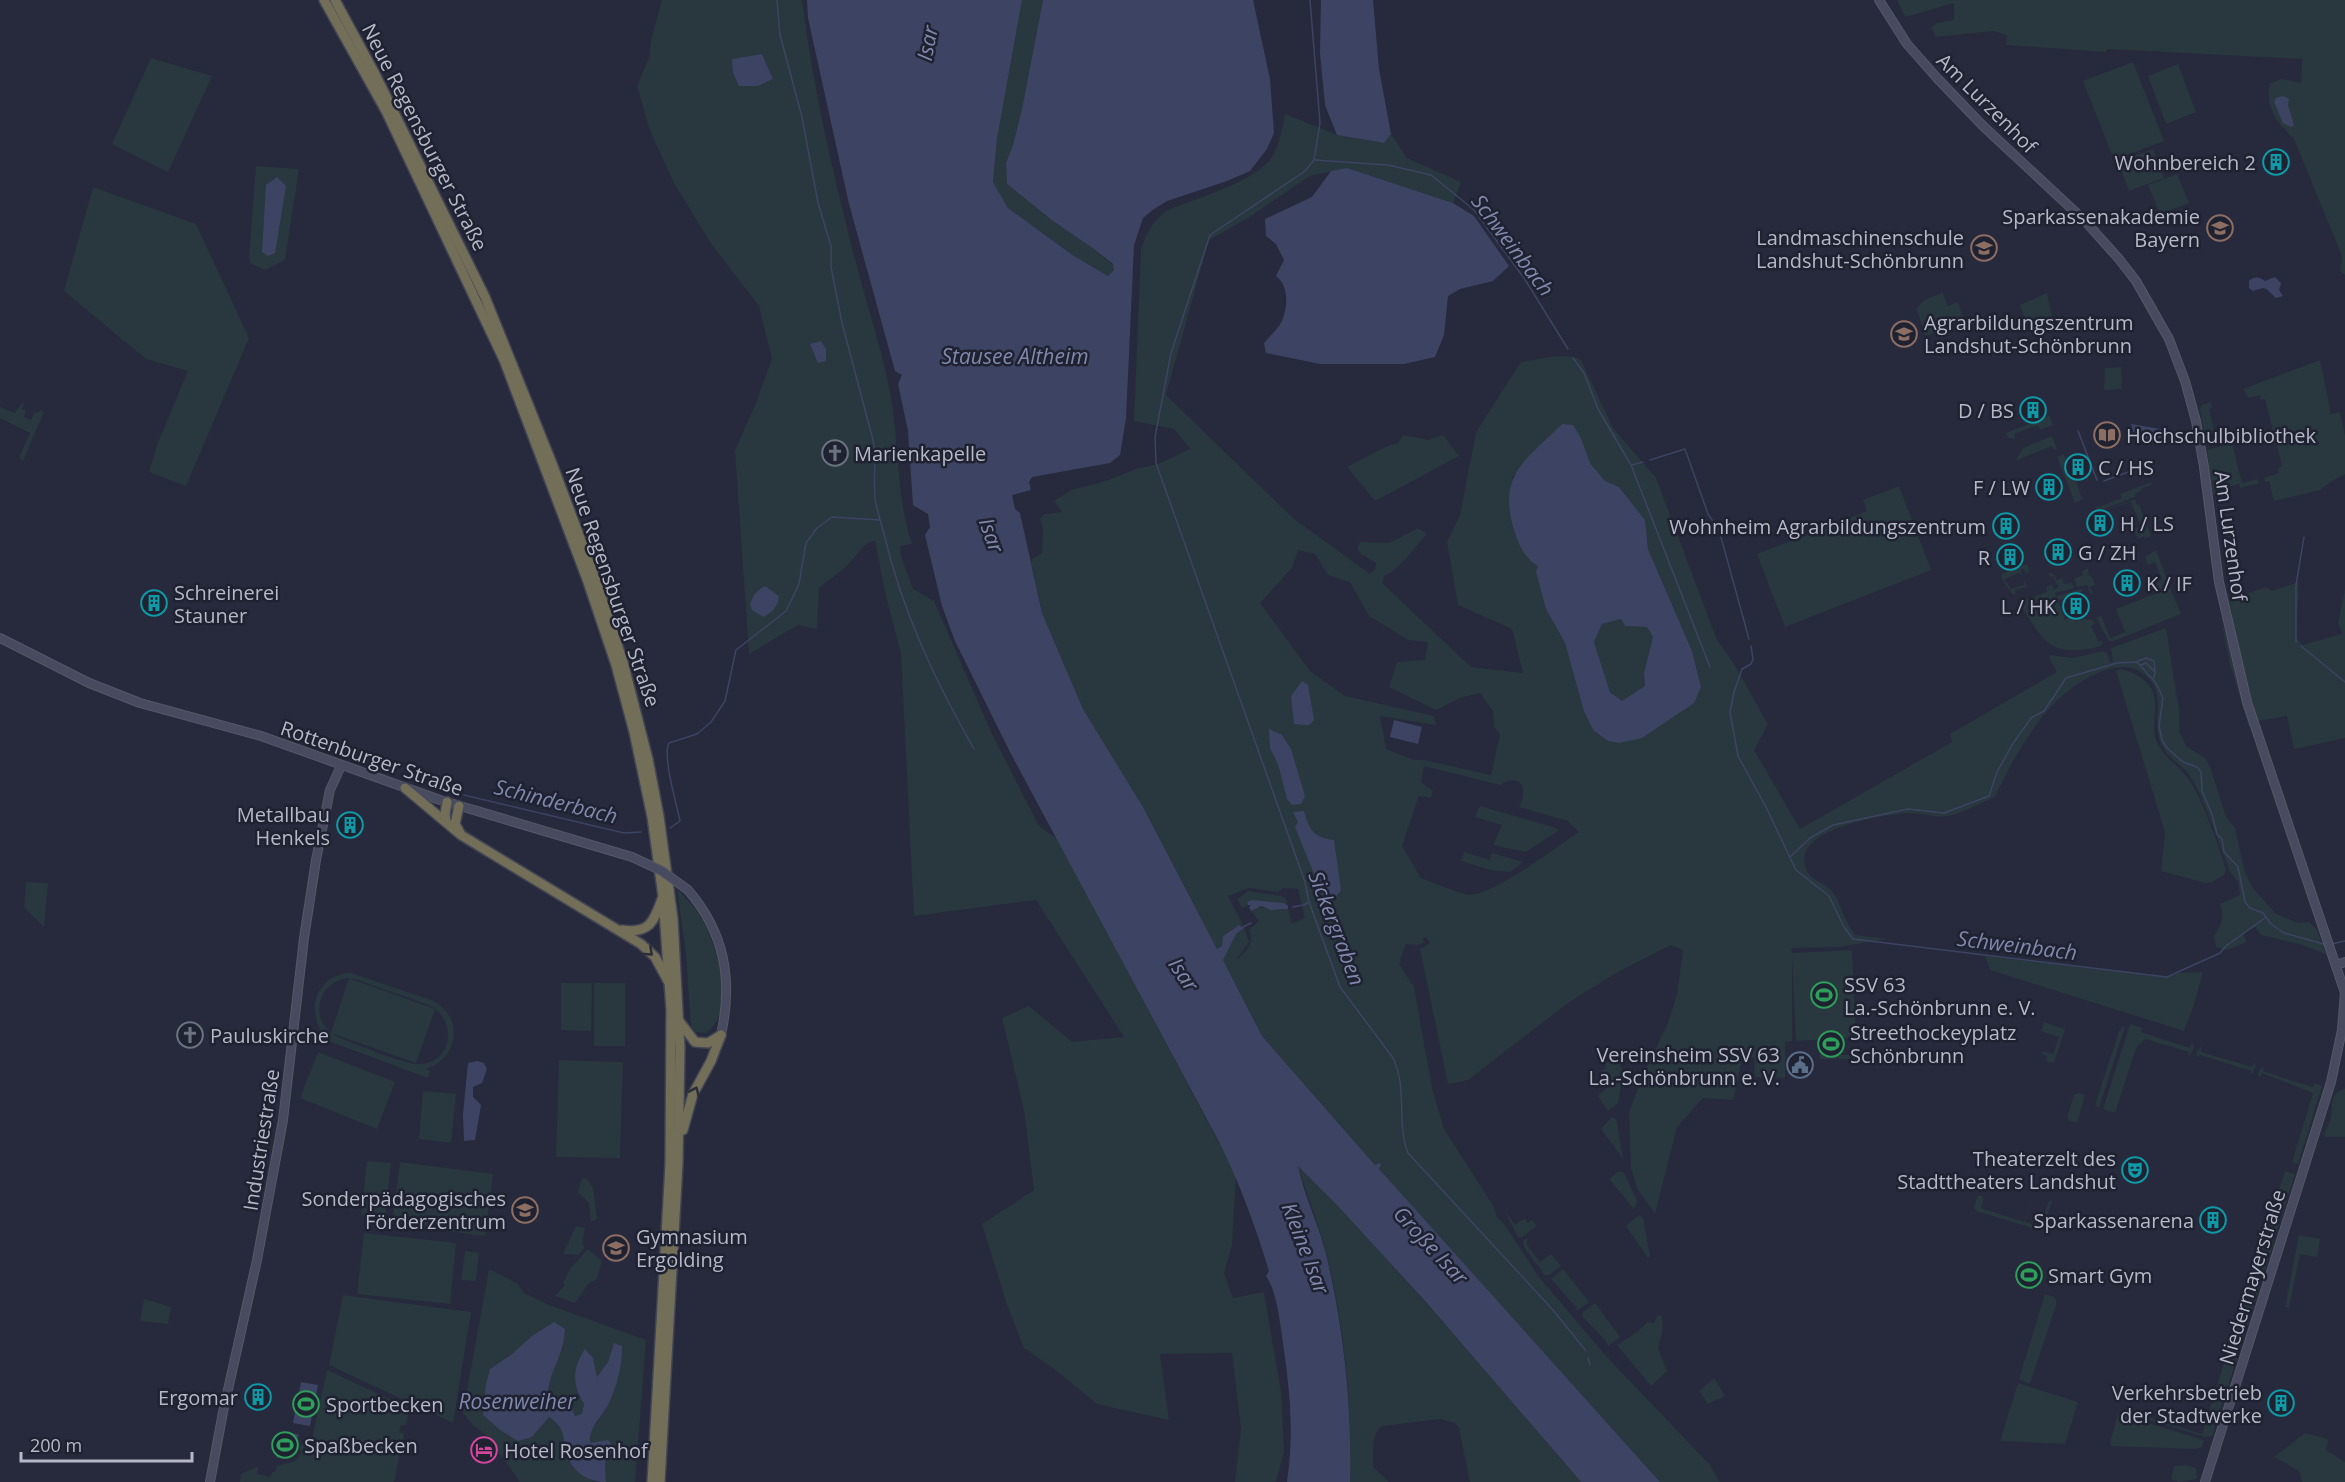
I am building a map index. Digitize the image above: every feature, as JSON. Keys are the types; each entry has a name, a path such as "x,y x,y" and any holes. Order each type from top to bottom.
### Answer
{"highway":[{"path":"324,0 386,111 504,360 588,582 616,665 634,732 652,817 663,897 670,986 670,1164 652,1482"},
{"name":"Neue Regensburger Straße","path":"335,0 375,74 485,297 596,578 629,684 654,785 673,918 679,1021 678,1147 660,1482"},
{"path":"405,788 461,835 641,944 655,957 670,986"},
{"path":"446,822 444,814 447,802"},
{"path":"459,806 455,824 461,835"},
{"path":"616,930 633,932 646,928 655,918 663,897"},
{"path":"679,1021 695,1042 708,1043 721,1035"},
{"path":"678,1147 693,1094 711,1061 721,1035"}],"street":[{"name":"Am Lurzenhof","path":"1880,0 1907,44 1937,78 1983,126 2085,221 2119,259 2136,281 2169,339 2185,381 2196,421 2219,582 2247,702 2345,993"},
{"name":"Rottenburger Straße","path":"0,638 73,675 131,700 261,736 459,806 632,857 662,871 688,890 706,913 721,947 727,988 721,1035"},
{"name":"Industriestraße","path":"210,1482 258,1255 283,1120 304,938 316,860 330,790 341,766"},
{"path":"2336,966 2345,962"},
{"name":"Niedermayerstraße","path":"2205,1482 2331,1083 2342,1030 2345,993"}],"shaded area":[{"path":"662,0 802,0 831,163 889,387 900,486 912,544 900,546 901,556 913,589 934,601 992,734 1039,826 1057,839 1236,1175 1232,1245 1224,1273 1233,1298 1264,1292 1281,1392 1284,1452 1276,1482 1235,1482 1241,1428 1232,1353 1160,1354 1169,1420 1097,1404 1024,1348 1007,1305 982,1224 1034,1190 1024,1110 1002,1018 1029,1006 1072,1042 1124,1037 1036,900 914,916 901,654 884,588 875,540 865,545 847,566 819,588 817,629 798,625 749,654 735,450 772,359 759,306 712,245 675,185 650,131 637,86 649,58 651,40","holes":["762,54 773,79 758,86 747,58"]},
{"path":"1022,0 1043,0 1022,109 1006,163 1007,184 1113,265 1114,270 1108,276 1074,256 1008,208 993,182 997,139"},
{"path":"1897,0 2345,0 2345,275 2340,271 2342,256 2294,139 2278,121 2269,100 2270,83 2282,79 2301,83 2302,59 2107,49 2106,52 2006,45 2007,35 1993,31 1936,37 1932,28 1937,23 1954,20 1954,3 1905,17"},
{"path":"151,58 212,76 168,172 112,144"},
{"path":"2133,62 2164,141 2114,160 2083,81"},
{"path":"2178,64 2196,112 2166,124 2148,76"},
{"path":"1285,114 1337,135 1383,143 1391,134 1407,158 1461,182 1453,203 1347,168 1310,176 1248,218 1209,240 1166,395 1294,519 1370,574 1375,569 1376,563 1361,554 1357,548 1360,542 1389,543 1418,528 1427,534 1401,563 1384,576 1382,583 1471,667 1523,673 1512,629 1458,605 1447,542 1460,515 1476,432 1521,362 1560,356 1575,357 1581,360 1613,428 1656,478 1717,640 1738,671 1768,724 1754,750 1800,829 1952,742 1950,734 2057,672 2049,658 2050,655 2073,658 2103,651 2107,653 2110,662 2113,661 2111,648 2166,628 2179,710 2179,732 2187,747 2205,758 2210,767 2226,817 2235,828 2245,873 2253,888 2276,914 2299,923 2309,922 2317,930 2326,954 2299,944 2261,935 2255,927 2243,934 2247,942 2227,950 2216,947 2214,936 2222,917 2220,904 2240,895 2238,882 2229,870 2193,781 2188,773 2165,751 2159,738 2158,703 2154,686 2138,671 2123,667 2106,670 2086,679 2053,705 2038,722 2014,759 1995,797 1948,816 1907,813 1878,817 1840,827 1823,835 1811,845 1804,857 1807,871 1832,891 1856,935 1888,939 1839,947 1791,948 1792,953 1852,950 1856,1037 1796,1041 1792,954 1792,1041 1785,1042 1785,1078 1755,1077 1754,1057 1742,1059 1733,1100 1703,1098 1677,1127 1655,1214 1638,1190 1631,1169 1629,1112 1644,1073 1668,1023 1677,994 1683,950 1671,945 1618,972 1568,1003 1468,1080 1448,1084 1420,949 1430,943 1426,937 1423,939 1424,942 1418,945 1406,944 1399,964 1414,987 1432,1088 1444,1129 1494,1207 1497,1217 1539,1277 1606,1356 1710,1465 1720,1482 1660,1482 1378,1169 1381,1164 1375,1165 1262,1036 1223,960 1236,934 1244,928 1249,942 1236,960 1248,947 1251,939 1249,930 1259,921 1251,911 1258,907 1288,909 1292,924 1305,918 1298,889 1283,888 1278,892 1249,888 1228,896 1243,925 1229,932 1222,946 1217,949 1143,807 1083,709 1042,613 1031,560 1042,553 1043,528 1040,519 1045,514 1062,512 1054,501 1071,490 1158,464 1190,449 1174,429 1134,421 1141,249 1148,232 1158,218 1168,210 1239,182 1263,166 1277,147","holes":["1562,424 1581,438 1590,463 1605,481 1619,487 1645,520 1648,549 1692,651 1701,687 1619,743 1608,741 1593,730 1565,643 1553,622 1536,572 1538,566 1512,477","1298,550 1315,554 1328,575 1350,582 1369,616 1408,640 1428,642 1425,660 1397,662 1389,687 1436,710 1460,698 1480,693 1493,711 1494,727 1500,734 1491,775 1424,760 1414,760 1386,749 1380,716 1436,725 1434,716 1345,696 1310,671 1260,603 1292,568","1424,766 1500,785 1506,781 1517,781 1523,788 1519,807 1568,821 1579,832 1494,887 1480,893 1469,895 1461,893 1421,878 1402,846 1419,796 1431,798 1433,791 1421,782"]},
{"path":"2153,149 2164,178 2129,191 2118,162"},
{"path":"256,166 299,169 285,260 265,270 250,263 249,256"},
{"path":"2177,174 2189,203 2160,214 2148,185"},
{"path":"93,187 196,224 249,338 186,486 149,472 157,445 188,371 146,359 64,291"},
{"path":"1943,293 1948,306 1958,302 1964,320 1925,335 1917,310 1927,299"},
{"path":"2047,293 2054,327 2044,330 2027,325 2020,305"},
{"path":"2320,360 2331,414 2340,412 2345,436 2345,474 2320,490 2274,501 2269,481 2265,482 2264,478 2279,473 2278,468 2282,466 2265,399 2261,400 2260,395 2248,398 2243,389"},
{"path":"2121,367 2122,389 2104,390 2105,368"},
{"path":"2211,402 2212,408 2209,409 2214,430 2221,429 2221,432 2205,436 2200,409 2202,405"},
{"path":"22,403 24,404 22,409 26,411 24,417 31,420 35,412 38,413 40,410 44,412 23,461 19,458 30,433 0,418 0,407 15,413"},
{"path":"2049,416 2053,425 2040,430 2038,425 2014,434 2015,439 2008,438 2006,433"},
{"path":"1403,435 1428,440 1443,435 1459,456 1375,501 1347,467 1383,448 1398,443"},
{"path":"2052,436 2057,449 2054,450 2052,446 2015,461 2023,448"},
{"path":"2232,443 2242,483 2257,479 2259,483 2240,488 2239,484 2228,487 2229,491 2213,495 2207,450"},
{"path":"2066,453 2064,455 2071,474 2074,474 2084,499 2075,503 2057,457"},
{"path":"2151,482 2152,485 2142,488 2135,494 2135,497 2096,512 2097,505 2099,507 2122,498 2120,494"},
{"path":"1899,486 1931,570 1785,627 1757,554 1867,511 1863,500"},
{"path":"2135,499 2151,536 2138,539 2134,529 2141,526 2131,502 2100,512"},
{"path":"2156,550 2169,584 2159,590 2155,583 2162,580 2155,562 2148,565 2145,557"},
{"path":"2027,564 2029,570 2027,574 2023,569 2020,570 2023,576 2019,573 2004,579 2011,589 2024,585 2024,580 2028,589 2025,587 2015,590 2016,594 2013,595 2001,578 2002,574"},
{"path":"2088,568 2089,576 2091,575 2095,585 2090,587 2093,593 2090,594 2087,585 2077,587 2074,578 2083,575 2082,571"},
{"path":"2049,573 2052,573 2056,580 2062,578 2064,584 2072,583 2074,588 2055,593 2057,598 2057,596 2082,589 2083,591 2058,601 2065,620 2076,614 2075,621 2086,619 2094,622 2095,624 2091,626 2099,642 2103,640 2101,646 2069,650 2059,648 2050,644 2035,628 2018,602 2047,592 2046,587 2052,584 2054,590 2059,586 2053,576 2049,577"},
{"path":"2299,582 2296,637 2302,645 2342,634 2338,623 2345,589 2345,738 2294,749 2287,716 2257,721 2247,686 2229,600 2266,587 2272,591"},
{"path":"2170,588 2181,614 2109,641 2096,618 2101,615 2110,638 2125,632 2116,609"},
{"path":"2220,614 2251,726 2249,727 2230,664"},
{"path":"1621,619 1625,626 1647,627 1653,637 1644,673 1645,686 1622,701 1610,692 1594,642 1602,624"},
{"path":"2121,669 2138,676 2151,688 2155,701 2154,728 2157,742 2189,780 2205,811 2226,870 2224,875 2212,882 2205,883 2161,871 2165,832 2116,671"},
{"path":"1480,806 1556,828 1558,831 1526,852 1493,845 1502,825 1475,817"},
{"path":"1464,852 1490,860 1492,853 1523,862 1510,872 1491,870 1461,861"},
{"path":"26,882 48,883 44,927 24,907"},
{"path":"677,889 703,921 719,963 723,995 721,1010 715,1023 706,1033 696,1032 691,1026 686,954"},
{"path":"1248,891 1282,896 1286,899 1288,906 1247,902 1248,905 1242,908 1237,899"},
{"path":"1985,956 2167,977 2179,973 2203,972 2184,1031 1990,970"},
{"path":"351,973 431,1000 442,1007 449,1016 454,1036 446,1056 426,1069 430,1071 428,1078 315,1036 320,1029 315,1009 319,992 324,984 340,975","holes":["349,978 331,1032 322,1022 320,1013 323,994 338,981","351,979 429,1005 434,1009","435,1009 444,1020 448,1030 448,1040 439,1057 430,1062 419,1064 402,1061 333,1034 416,1063"]},
{"path":"561,983 592,983 591,1031 561,1030"},
{"path":"594,983 625,983 625,1046 594,1046"},
{"path":"2044,1022 2065,1029 2054,1063 2046,1061 2047,1056 2042,1054 2043,1051 2053,1054 2059,1037 2041,1031"},
{"path":"2130,1024 2142,1028 2141,1032 2190,1048 2192,1043 2194,1047 2188,1055 2189,1052 2145,1039 2136,1048 2115,1113 2103,1109"},
{"path":"2122,1027 2125,1027 2099,1108 2095,1105"},
{"path":"1841,1040 1841,1055 1856,1055 1856,1050 1864,1050 1864,1059 1820,1059 1820,1041"},
{"path":"2201,1046 2201,1052 2252,1067 2254,1062 2256,1065 2253,1073 2250,1075 2251,1071 2200,1055 2198,1058 2196,1054"},
{"path":"318,1052 395,1082 377,1129 300,1098"},
{"path":"559,1060 623,1062 620,1158 556,1157"},
{"path":"1611,1060 1620,1063 1623,1073 1618,1103 1608,1111 1598,1096 1610,1085 1601,1071"},
{"path":"2264,1066 2263,1071 2274,1075 2275,1073 2277,1076 2313,1087 2315,1083 2322,1086 2298,1164 2292,1162 2313,1093 2262,1073 2260,1078 2258,1074"},
{"path":"2345,1088 2345,1137 2326,1137 2324,1135 2333,1099"},
{"path":"423,1091 456,1094 451,1143 419,1139"},
{"path":"2078,1093 2085,1095 2077,1123 2069,1121 2067,1117 2074,1095"},
{"path":"1612,1117 1617,1122 1623,1159 1601,1129"},
{"path":"367,1161 391,1163 385,1218 361,1215"},
{"path":"400,1162 493,1174 485,1236 392,1224"},
{"path":"1297,1164 1406,1281 1581,1482 1470,1482 1459,1428 1455,1423 1441,1419 1382,1426 1374,1440 1373,1467 1389,1482 1350,1482 1350,1425 1343,1340 1324,1244"},
{"path":"1619,1171 1625,1175 1637,1201 1634,1209 1609,1179"},
{"path":"2285,1171 2295,1174 2275,1236 2265,1233"},
{"path":"582,1178 587,1179 593,1188 597,1219 591,1222 589,1203 578,1192"},
{"path":"1978,1195 1984,1197 1981,1208 2024,1222 2033,1197 2025,1222 2040,1227 2049,1201 2052,1201 2042,1231 1976,1211 1974,1207"},
{"path":"1504,1210 1515,1225 1525,1218 1528,1223 1532,1220 1537,1226 1522,1237 1518,1237"},
{"path":"1639,1215 1643,1218 1650,1256 1648,1258 1626,1226"},
{"path":"576,1226 585,1228 582,1244 585,1247 578,1255 563,1254"},
{"path":"364,1233 456,1243 450,1304 357,1294"},
{"path":"2299,1235 2320,1239 2317,1257 2300,1254 2289,1308 2285,1307"},
{"path":"1527,1238 1526,1243 1540,1262 1551,1254 1561,1266 1549,1275 1544,1275 1524,1247 1523,1241"},
{"path":"2263,1239 2274,1242 2212,1436 2205,1437 2121,1411 2121,1409 2202,1434"},
{"path":"588,1249 602,1261 597,1279 588,1284 575,1303 555,1296 565,1285 563,1283 570,1269"},
{"path":"465,1251 479,1253 476,1281 461,1280"},
{"path":"489,1269 518,1284 524,1293 549,1305 646,1340 635,1482 606,1482 605,1463 590,1443 590,1432 607,1408 614,1343 608,1362 597,1377 595,1371 578,1394 584,1404 582,1414 574,1416 567,1396 559,1403 550,1399 549,1393 551,1379 563,1347 532,1336 490,1369 532,1437 548,1417 562,1432 570,1463 584,1476 596,1482 520,1482 487,1436 463,1413"},
{"path":"1563,1269 1589,1302 1577,1311 1551,1279"},
{"path":"2045,1294 2054,1297 2057,1302 2030,1384 2019,1379"},
{"path":"343,1295 471,1312 453,1423 329,1365"},
{"path":"144,1299 171,1307 168,1324 140,1321"},
{"path":"1595,1303 1620,1337 1608,1346 1582,1316 1583,1312"},
{"path":"1658,1315 1662,1316 1663,1329 1658,1348 1667,1371 1651,1386 1617,1345 1648,1322 1654,1323"},
{"path":"327,1370 409,1408 406,1425 401,1425 399,1432 404,1434 394,1482 240,1482 241,1474 259,1466 257,1474 270,1477 277,1466 295,1461 302,1452 299,1449 306,1436 308,1443 311,1443"},
{"path":"1714,1378 1725,1396 1708,1404 1699,1391"},
{"path":"2018,1383 2078,1402 2065,1444 2000,1441"},
{"path":"2118,1414 2204,1440 2202,1447 2196,1449 2111,1446 2110,1442"},
{"path":"2305,1433 2328,1439 2326,1450 2345,1462 2345,1482 2302,1482 2299,1471 2274,1457"},
{"path":"2185,1465 2196,1468 2197,1479 2179,1482 2171,1479 2174,1466"}],"water":[{"path":"807,0 1022,0 997,139 993,182 1008,208 1074,256 1108,276 1114,270 1113,264 1053,221 1007,184 1006,163 1022,109 1043,0 1253,0 1270,79 1274,133 1267,149 1250,171 1167,201 1143,218 1134,245 1126,418 1120,455 1110,463 1032,477 1029,482 1031,490 1012,495 1015,509 1020,513 1042,613 1083,709 1143,807 1217,949 1222,946 1223,936 1239,925 1244,928 1236,934 1223,960 1262,1036 1375,1165 1381,1164 1379,1169 1660,1482 1581,1482 1425,1301 1298,1166 1324,1246 1338,1313 1348,1397 1350,1482 1287,1482 1291,1424 1289,1387 1278,1308 1266,1276 1269,1271 1246,1203 1217,1138 1010,752 955,641 942,606 925,535 930,527 928,514 913,505 908,431 898,384 902,375 895,371 849,204 808,18"},
{"path":"1321,0 1373,0 1379,69 1391,134 1384,143 1337,135 1325,105 1320,53"},
{"path":"762,54 773,79 758,86 739,86 733,73 732,59"},
{"path":"2283,96 2289,99 2288,105 2294,125 2291,127 2283,123 2274,102 2276,98"},
{"path":"1347,168 1453,203 1474,216 1509,266 1493,281 1460,289 1448,296 1444,335 1435,357 1404,364 1320,364 1266,353 1264,343 1282,321 1286,297 1283,285 1276,276 1284,260 1276,244 1266,236 1265,219 1312,197 1331,171"},
{"path":"277,177 286,186 275,253 268,256 262,252 266,185"},
{"path":"2275,277 2281,283 2279,290 2283,296 2276,298 2266,289 2253,291 2249,288 2249,281 2253,278 2265,281"},
{"path":"821,341 826,349 826,361 818,363 810,344"},
{"path":"1562,424 1573,425 1581,438 1590,463 1605,481 1619,487 1645,520 1648,549 1692,651 1701,687 1694,703 1642,738 1619,743 1608,741 1593,730 1584,711 1565,643 1546,609 1536,572 1538,566 1521,547 1510,513 1509,497 1518,471 1526,459","holes":["1621,619 1625,626 1647,627 1653,637 1644,673 1645,686 1622,701 1610,692 1594,642 1602,624"]},
{"path":"2131,424 2166,430 2166,437 2136,442"},
{"path":"765,586 779,596 774,608 763,617 752,610 750,605 755,594"},
{"path":"1302,681 1308,685 1314,720 1309,725 1294,724 1291,696"},
{"path":"1394,720 1422,727 1418,744 1390,737"},
{"path":"1269,729 1282,735 1291,749 1305,796 1301,804 1292,805 1287,799 1278,764 1270,748"},
{"path":"1304,811 1313,832 1334,840 1341,890 1333,901 1325,901 1295,827 1298,822 1293,812"},
{"path":"1252,900 1283,903 1288,906 1288,909 1271,910 1261,906 1251,911 1249,907 1251,905 1247,902"},
{"path":"477,1061 484,1063 487,1069 482,1083 473,1087 473,1097 481,1105 475,1140 464,1141 463,1114 468,1063"},
{"name":"Rosenweiher","path":"554,1322 565,1329 563,1346 550,1379 549,1399 559,1402 567,1396 575,1416 582,1414 584,1404 577,1390 575,1376 585,1349 593,1358 597,1377 608,1362 614,1343 622,1346 620,1369 614,1391 608,1405 593,1427 590,1437 590,1443 608,1440 614,1447 605,1463 606,1482 588,1479 574,1468 566,1452 560,1427 549,1417 532,1437 518,1441 500,1430 483,1415 490,1369"},
{"name":"Sportbecken","path":"301,1382 318,1385 310,1426 293,1423"},
{"name":"Spaßbecken","path":"288,1432 299,1435 293,1446 295,1448 277,1458 275,1446 284,1441"}],"waterway":[{"path":"777,0 780,35 802,117 818,203 831,246 831,267 842,323 873,440 875,498 878,513 892,566 911,620 934,673 974,749"},
{"name":"Sickergraben","path":"1310,0 1320,123 1314,160 1305,171 1210,235 1171,353 1155,437 1156,463 1340,987 1393,1058 1400,1082 1403,1130 1408,1153 1553,1310 1586,1351"},
{"name":"Schweinbach","path":"1315,160 1388,165 1431,175 1474,210 1524,278 1568,349"},
{"name":"Schweinbach","path":"1573,358 1584,373 1598,409 1631,465 1710,667"},
{"path":"2078,431 2097,480"},
{"name":"Schweinbach","path":"1650,460 1685,449 1708,514 1719,530 1749,639"},
{"name":"Schweinbach","path":"1632,465 1643,462"},
{"path":"2104,481 2128,472"},
{"name":"Schinderbach","path":"670,828 680,821 667,758 669,743 697,734 711,722 725,701 736,650 786,611 799,584 806,543 817,528 832,517 880,520"},
{"path":"2296,642 2296,585 2304,537"},
{"name":"Schweinbach","path":"1751,646 1753,659 1751,664 1742,669 1730,712 1738,756 1766,807 1796,870 1829,896 1844,927 1853,939 2167,977 2220,953 2226,946 2265,918"},
{"path":"2301,646 2345,682"},
{"path":"2138,661 2146,658 2154,661 2155,672"},
{"name":"Schweinbach","path":"1790,857 1810,838 1833,825 1908,809 1944,813 1989,796 1997,772 2012,745 2031,718 2044,711 2066,678 2117,663 2137,662 2156,683 2163,698 2159,726 2162,740 2167,748 2183,762 2197,767 2201,772 2202,791 2212,814 2217,834 2222,839 2224,852 2238,867 2245,902 2250,908 2263,913 2271,924 2284,933 2327,945"},
{"path":"2141,665 2146,663 2155,672 2154,678"},
{"name":"Schinderbach","path":"464,795 624,833 641,832"},
{"path":"1293,907 1309,902"},
{"path":"1243,927 1251,923"},
{"name":"Schweinbach","path":"2331,944 2345,941"},
{"path":"1588,1358 1590,1365"}],"place":[{"name":"Wohnbereich 2","path":"2276,162"},
{"name":"Sparkassenakademie Bayern","path":"2220,228"},
{"name":"Landmaschinenschule Landshut-Schönbrunn","path":"1984,248"},
{"name":"Agrarbildungszentrum Landshut-Schönbrunn","path":"1904,334"},
{"name":"D / BS","path":"2033,410"},
{"name":"Hochschulbibliothek","path":"2107,435"},
{"name":"Marienkapelle","path":"835,453"},
{"name":"C / HS","path":"2078,467"},
{"name":"F / LW","path":"2049,487"},
{"name":"H / LS","path":"2100,523"},
{"name":"Wohnheim Agrarbildungszentrum","path":"2006,526"},
{"name":"G / ZH","path":"2058,552"},
{"name":"R","path":"2010,557"},
{"name":"K / IF","path":"2127,583"},
{"name":"Schreinerei Stauner","path":"154,603"},
{"name":"L / HK","path":"2076,606"},
{"name":"Metallbau Henkels","path":"350,825"},
{"name":"SSV 63 La.-Schönbrunn e. V.","path":"1824,995"},
{"name":"Pauluskirche","path":"190,1035"},
{"name":"Streethockeyplatz Schönbrunn","path":"1831,1044"},
{"name":"Vereinsheim SSV 63 La.-Schönbrunn e. V.","path":"1800,1065"},
{"name":"Theaterzelt des Stadttheaters Landshut","path":"2135,1170"},
{"name":"Sonderpädagogisches Förderzentrum","path":"525,1210"},
{"name":"Sparkassenarena","path":"2213,1220"},
{"name":"Gymnasium Ergolding","path":"616,1248"},
{"name":"Smart Gym","path":"2029,1275"},
{"name":"Ergomar","path":"258,1397"},
{"name":"Verkehrsbetrieb der Stadtwerke","path":"2281,1403"},
{"name":"Sportbecken","path":"306,1404"},
{"name":"Spaßbecken","path":"285,1445"},
{"name":"Hotel Rosenhof","path":"484,1450"}],"water label":[{"name":"Isar","path":"927,43"},
{"name":"Stausee Altheim","path":"1015,356"},
{"name":"Isar","path":"992,535"},
{"name":"Isar","path":"1184,974"},
{"name":"Große Isar","path":"1431,1245"},
{"name":"Kleine Isar","path":"1306,1248"}]}
